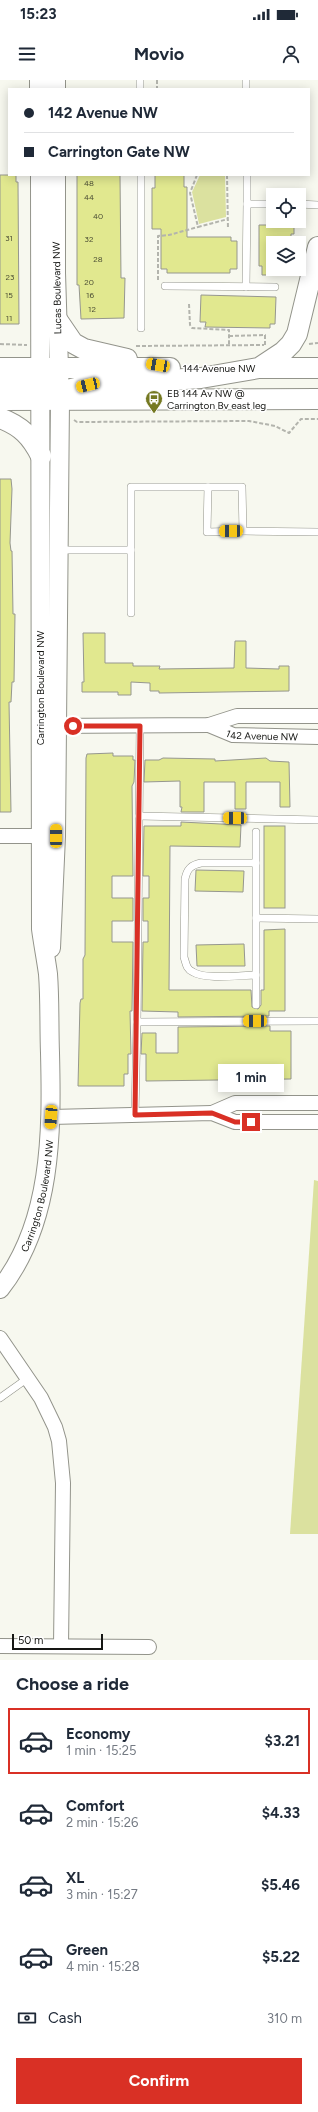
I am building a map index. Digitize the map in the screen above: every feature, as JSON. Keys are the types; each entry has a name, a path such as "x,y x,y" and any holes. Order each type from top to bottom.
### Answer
{"main road":[{"path":"53,397 88,385 201,378 259,368 275,359 291,344 299,327 318,247"},
{"path":"58,321 68,339 84,349 174,368"},
{"name":"144 Avenue NW","path":"0,368 46,372 174,368 318,368"},
{"path":"0,384 46,372"},
{"path":"0,400 53,397 318,399"},
{"path":"0,418 20,427 31,438 41,456"}],"street":[{"name":"Lucas Boulevard NW","path":"40,176 46,372 53,397"},
{"name":"Lucas Boulevard NW","path":"46,372 58,321 56,176"},
{"name":"Carrington Boulevard NW","path":"49,550 41,456 53,397"},
{"name":"Carrington Boulevard NW","path":"0,1289 23,1252 34,1220 46,1174 51,1117 48,975 53,933 48,836 48,726 49,550 53,397"},
{"name":"142 Avenue NW","path":"48,726 209,725 237,716 318,716"},
{"name":"142 Avenue NW","path":"209,725 233,735 318,737"},
{"path":"0,836 48,836"},
{"path":"51,1117 212,1113 235,1104 318,1103"},
{"path":"212,1113 235,1122 318,1122"},
{"path":"0,1338 48,1410 55,1427 62,1468 61,1646"},
{"path":"0,1646 149,1647"}],"lane":[{"path":"140,176 141,328"},
{"path":"246,287 247,176"},
{"path":"247,204 266,204"},
{"path":"306,204 318,205"},
{"path":"165,286 275,287"},
{"path":"132,613 131,487 242,487 242,531"},
{"path":"208,487 207,532 318,532"},
{"path":"49,550 131,550"},
{"path":"135,1115 140,726"},
{"path":"140,816 318,820"},
{"path":"256,832 256,1005"},
{"path":"256,863 201,862 194,864 186,871 184,949 186,967 194,973 207,976 256,974"},
{"path":"256,918 318,919"},
{"path":"137,1022 318,1021"},
{"path":"0,1398 28,1378"}],"path":[{"path":"197,176 190,193 198,227"},
{"path":"227,176 228,229"},
{"path":"165,286 162,281 158,280 158,236 169,235 228,219"},
{"path":"189,304 190,325 192,328 196,330 229,330 229,345"},
{"path":"229,336 265,335 265,345"},
{"path":"134,346 276,345 285,341 297,348 308,344 318,344"},
{"path":"0,344 30,344"},
{"path":"73,419 77,422 249,421 275,426 289,433 301,419 318,419"}],"green space":[{"path":"200,176 225,176 226,217 199,224 192,192"},
{"path":"314,1180 318,1181 318,1534 290,1534"}],"building":[{"path":"0,175 8,175 16,176 16,182 18,182 19,324 0,324"},
{"path":"77,176 120,176 121,278 125,278 124,318 81,319 79,285 77,285"},
{"path":"155,176 184,176 184,187 187,187 187,237 231,237 231,241 237,241 237,269 230,269 230,273 167,273 167,269 161,269 161,229 152,229 152,188 155,188"},
{"path":"259,225 266,225 266,228 294,228 294,234 291,234 291,236 266,236 266,275 262,275 262,266 259,266"},
{"path":"201,295 276,297 275,324 270,324 270,328 205,327 206,322 200,322"},
{"path":"0,479 11,479 12,489 10,543 12,551 13,614 15,614 14,682 12,682 11,702 9,702 11,812 0,812"},
{"path":"83,633 105,633 105,663 133,663 133,666 160,666 159,669 234,668 235,641 246,641 246,668 279,669 279,666 289,666 289,691 159,693 159,691 150,691 150,683 131,682 131,695 118,695 118,692 82,692 82,682 84,682"},
{"path":"113,753 113,756 133,756 133,760 135,760 134,782 132,786 133,876 112,876 112,898 133,898 133,921 112,921 112,942 133,942 132,1011 130,1011 131,1054 128,1054 128,1074 124,1074 124,1086 78,1086 80,1003 81,999 83,999 83,959 85,955 86,758 87,754"},
{"path":"163,758 215,759 215,761 266,758 270,761 289,762 290,807 280,807 280,782 246,782 246,809 235,809 235,782 204,782 204,812 181,812 180,781 144,782 145,760 159,760"},
{"path":"181,822 241,825 240,847 170,846 169,990 251,990 252,1007 258,1009 261,1005 261,990 264,990 264,930 285,929 285,1011 269,1011 269,1016 178,1017 178,1012 142,1011 143,942 148,942 148,921 143,921 143,898 149,898 149,876 143,876 144,826 181,826"},
{"path":"264,826 285,826 285,908 264,908"},
{"path":"196,870 244,871 243,892 195,891"},
{"path":"244,944 245,966 197,966 196,945"},
{"path":"270,1026 270,1031 291,1031 291,1079 146,1081 146,1054 141,1054 142,1033 156,1033 156,1053 178,1053 178,1027"}],"place":[{"name":"EB 144 Av NW @ Carrington Bv east leg","path":"154,414"}],"route":[{"path":"73,726 140,726 135,1115 212,1113 224,1119 235,1122 251,1122"}]}
